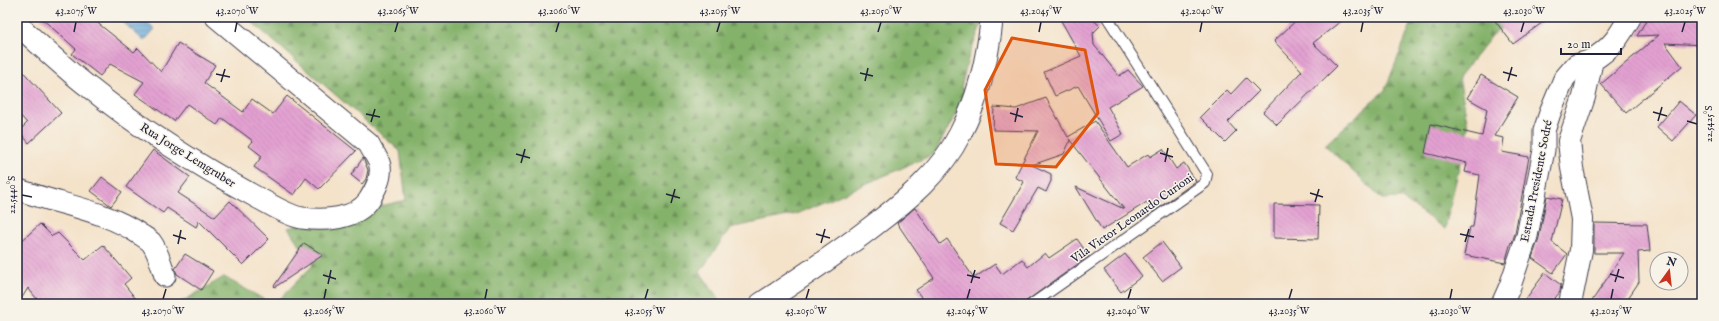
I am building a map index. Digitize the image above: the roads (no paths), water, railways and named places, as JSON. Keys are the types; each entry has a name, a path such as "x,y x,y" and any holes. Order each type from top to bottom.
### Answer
{"street":[{"name":"Rua Jorge Lemgruber","path":"17,24 63,68 114,108 231,184 300,218 344,217 358,210 368,201 379,180 380,166 369,144 216,17"},
{"path":"761,304 835,255 913,194 932,174 960,135 971,110 982,77 992,17"},
{"name":"Estrada Presidente Sodré","path":"1502,304 1510,286 1527,236 1544,150 1544,131 1564,78 1576,65 1592,60 1606,52 1616,40 1630,17"},
{"path":"1570,304 1581,250 1582,219 1572,168 1569,141 1582,103 1592,60"},
{"path":"17,189 105,216 133,229 150,242 158,255 165,276"}],"lane":[{"name":"Vila Victor Leonardo Curioni","path":"1032,304 1204,183 1207,174 1107,17"}],"water":[{"path":"127,17 141,17 155,29 144,41 123,22"}]}
